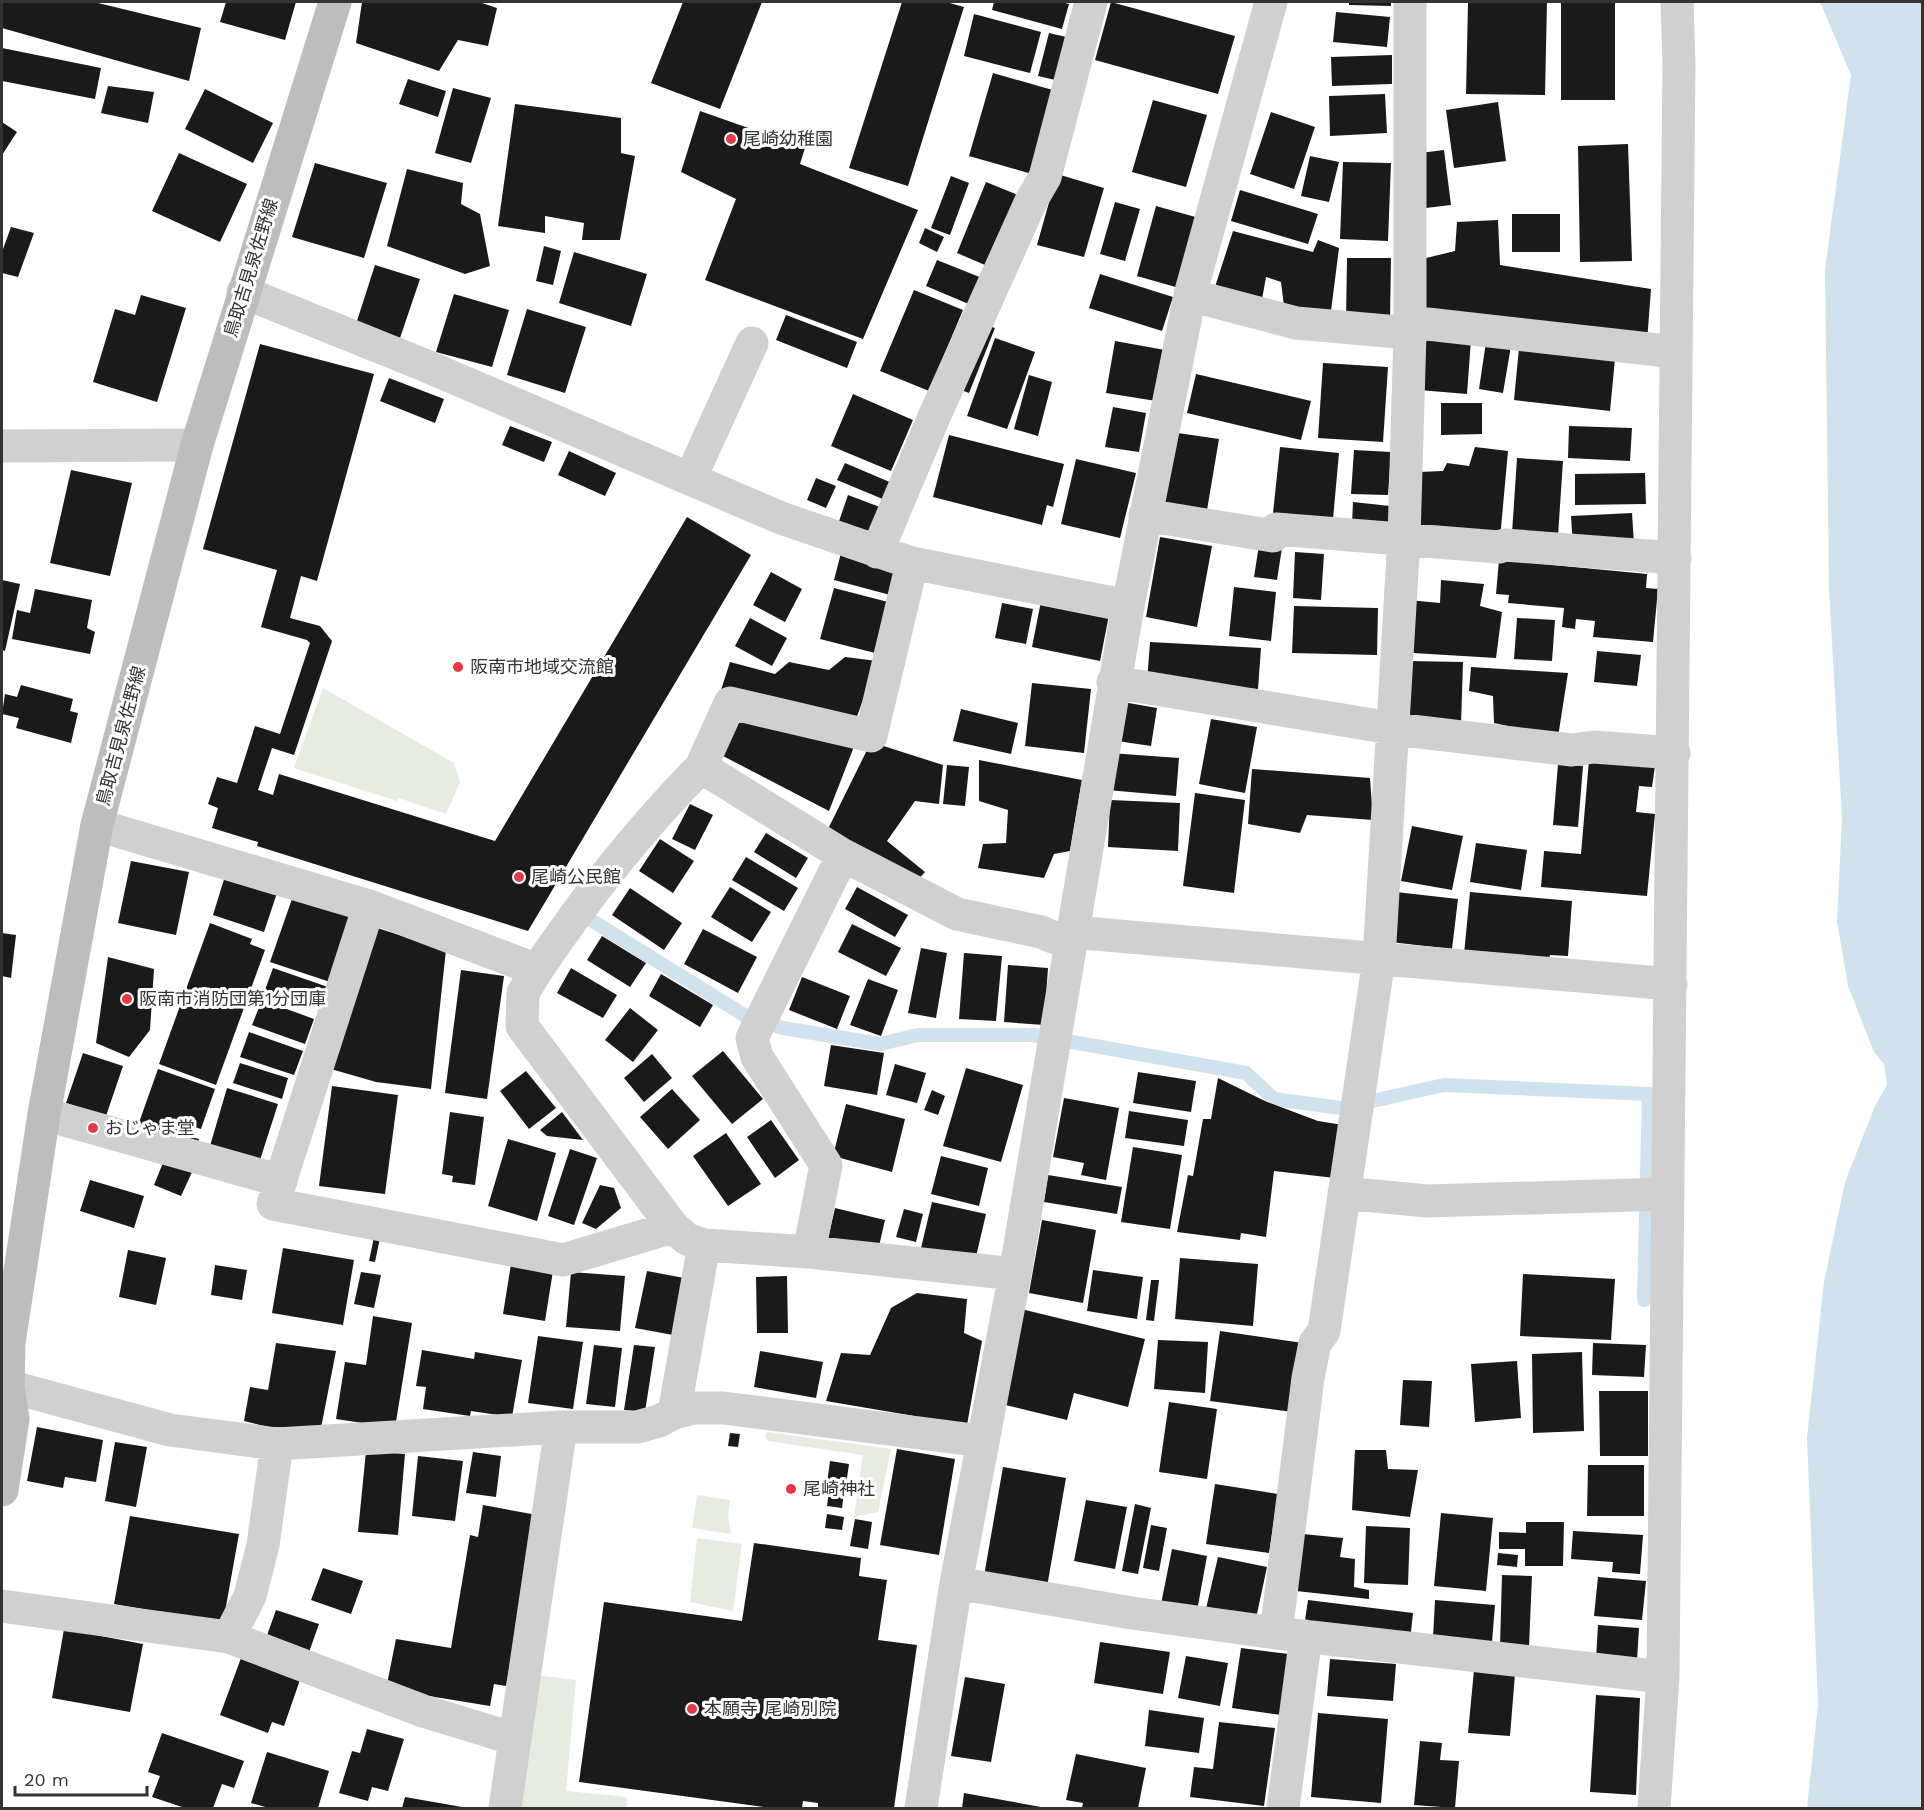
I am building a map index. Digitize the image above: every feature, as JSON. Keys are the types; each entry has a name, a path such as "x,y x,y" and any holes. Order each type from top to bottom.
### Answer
{"main road":[{"name":"鳥取吉見泉佐野線","path":"2,1490 13,1419 5,1385 9,1343 44,1114 97,825 197,445 335,2"}],"street":[{"path":"877,552 934,417 1031,201 1045,177 1091,2"},
{"path":"921,1809 956,1583 1015,1274 1113,682 1145,515 1190,295 1271,2"},
{"path":"1282,1809 1308,1378 1316,1342 1324,1330 1379,959 1404,538 1410,328 1410,2"},
{"path":"1654,1809 1663,1677 1674,753 1679,63 1677,2"},
{"path":"243,292 424,365 781,518 912,563 1128,606"},
{"path":"1190,295 1296,322 1410,328 1676,352"},
{"path":"690,479 752,343"},
{"path":"2,446 197,445"},
{"path":"1145,515 1273,536 1276,529 1404,538 1499,548 1505,545 1675,558"},
{"path":"912,563 870,736 730,702 701,767 625,850 579,909 537,970 523,993 522,1026 673,1227 687,1239 704,1245 809,1252 1015,1274"},
{"path":"1113,682 1254,707 1392,726 1403,730 1572,750 1594,747 1674,753"},
{"path":"701,767 843,855 957,914 1071,938 1379,959 1671,984"},
{"path":"97,825 369,906 537,970"},
{"path":"809,1252 826,1165 757,1057 752,1038 843,855"},
{"path":"369,906 273,1204 563,1260 673,1227"},
{"path":"44,1114 281,1181"},
{"path":"1344,1192 1427,1201 1667,1194"},
{"path":"674,1413 704,1245"},
{"path":"5,1385 170,1430 277,1444 561,1427 637,1427 694,1408 753,1410 982,1442"},
{"path":"505,1809 561,1427"},
{"path":"229,1637 250,1596 263,1545 277,1444"},
{"path":"956,1583 1132,1613 1291,1634 1663,1677"},
{"path":"2,1606 229,1637 423,1711 515,1739"}],"shaded area":[{"path":"323,688 454,763 460,782 446,814 294,768"},
{"path":"767,1432 891,1449 878,1512 854,1517 863,1455 768,1441 765,1437"},
{"path":"697,1495 730,1500 728,1515 731,1534 692,1528"},
{"path":"697,1538 742,1544 733,1611 690,1602"},
{"path":"536,1675 576,1680 566,1791 627,1797 626,1808 514,1808"}],"water":[{"path":"1820,2 1922,2 1922,1808 1807,1808 1818,1705 1807,1438 1824,1282 1845,1182 1875,1106 1887,1085 1884,1064 1874,1052 1848,986 1837,921 1842,818 1829,589 1825,270 1851,75"}],"building":[{"path":"2,2 94,2 201,28 189,81 2,28"},
{"path":"226,2 296,2 285,40 220,22"},
{"path":"362,2 479,2 497,8 488,46 458,40 439,71 356,43"},
{"path":"683,2 762,2 720,109 651,83"},
{"path":"902,2 946,2 964,7 908,186 849,168"},
{"path":"994,2 1069,4 1062,29 992,10"},
{"path":"1111,2 1235,36 1218,94 1095,60"},
{"path":"1349,2 1391,2 1391,6 1349,5"},
{"path":"1468,2 1547,2 1545,95 1466,94"},
{"path":"1561,3 1615,3 1615,100 1561,100"},
{"path":"1336,12 1390,17 1387,47 1333,42"},
{"path":"974,14 1041,32 1030,73 964,56"},
{"path":"1049,33 1075,39 1064,82 1038,76"},
{"path":"2,48 101,68 95,99 2,81"},
{"path":"1392,55 1392,84 1332,86 1331,57"},
{"path":"993,73 1056,91 1032,174 969,156"},
{"path":"408,79 446,91 438,117 399,104"},
{"path":"108,86 154,92 148,123 101,113"},
{"path":"453,88 491,98 471,163 435,153"},
{"path":"205,89 273,123 253,163 185,129"},
{"path":"1385,94 1387,133 1330,136 1329,96"},
{"path":"1153,100 1207,115 1186,187 1132,172"},
{"path":"1498,102 1506,161 1454,168 1446,110"},
{"path":"515,104 621,118 621,153 635,156 620,240 582,240 584,223 545,216 545,233 498,226"},
{"path":"700,111 805,148 800,164 918,210 863,339 705,280 736,199 681,172"},
{"path":"1271,112 1315,127 1294,189 1250,174"},
{"path":"2,122 17,132 2,155"},
{"path":"1628,144 1632,261 1580,262 1578,146"},
{"path":"1444,150 1451,205 1426,208 1420,153"},
{"path":"179,153 247,184 220,242 152,211"},
{"path":"1310,156 1339,162 1329,202 1301,196"},
{"path":"1343,162 1391,163 1388,241 1340,239"},
{"path":"315,163 387,183 364,258 292,237"},
{"path":"407,169 463,183 461,204 480,214 490,266 465,274 387,246"},
{"path":"1057,174 1104,188 1084,257 1037,245"},
{"path":"951,176 969,183 950,235 931,228"},
{"path":"986,182 1023,197 992,268 957,253"},
{"path":"1240,190 1318,214 1308,244 1231,221"},
{"path":"1115,202 1140,209 1125,261 1100,254"},
{"path":"1156,206 1199,218 1179,288 1137,276"},
{"path":"1512,214 1560,214 1560,252 1512,252"},
{"path":"1498,220 1500,265 1651,289 1647,342 1425,314 1422,259 1455,251 1457,222"},
{"path":"11,227 34,233 18,277 2,273 2,252"},
{"path":"925,228 944,237 937,252 919,243"},
{"path":"1233,231 1313,252 1318,240 1339,248 1330,319 1285,314 1281,282 1266,277 1261,305 1213,293"},
{"path":"544,246 561,251 553,285 536,281"},
{"path":"574,252 647,274 631,326 559,303"},
{"path":"1347,258 1391,258 1390,321 1346,321"},
{"path":"937,260 982,278 971,305 926,286"},
{"path":"375,265 420,279 400,338 356,324"},
{"path":"1100,274 1173,297 1162,331 1089,308"},
{"path":"914,290 963,310 929,391 880,371"},
{"path":"454,294 509,310 492,367 436,352"},
{"path":"141,295 186,308 157,402 93,382 115,309 135,315"},
{"path":"527,309 586,327 565,393 507,375"},
{"path":"786,315 857,342 847,368 776,340"},
{"path":"981,323 995,328 969,393 956,388"},
{"path":"1423,337 1471,340 1467,394 1419,390"},
{"path":"995,338 1035,352 1007,429 967,416"},
{"path":"1115,341 1165,350 1156,401 1106,393"},
{"path":"1486,342 1511,346 1503,393 1479,389"},
{"path":"260,344 374,374 317,581 301,576 290,618 320,626 332,641 294,755 272,748 258,790 273,795 279,774 495,841 687,517 751,555 528,931 257,846 258,842 212,828 218,808 208,804 217,777 237,783 255,726 280,734 310,643 307,640 261,627 277,570 203,549"},
{"path":"1519,348 1615,359 1610,411 1514,400"},
{"path":"1323,363 1388,367 1383,442 1318,438"},
{"path":"1196,374 1311,401 1301,440 1187,413"},
{"path":"1029,375 1052,382 1038,436 1014,429"},
{"path":"389,378 444,399 435,423 380,401"},
{"path":"853,394 913,420 891,471 831,446"},
{"path":"1441,403 1482,403 1482,434 1441,435"},
{"path":"1113,407 1146,413 1139,452 1105,447"},
{"path":"510,426 552,442 544,462 502,445"},
{"path":"1569,426 1632,428 1630,461 1568,458"},
{"path":"1171,432 1219,439 1207,510 1160,503"},
{"path":"949,435 1064,464 1053,507 1047,505 1042,525 933,497"},
{"path":"1280,447 1339,453 1333,519 1273,513"},
{"path":"1475,447 1508,451 1500,539 1416,532 1419,472 1443,471 1447,463 1469,466"},
{"path":"1354,450 1391,452 1388,495 1351,494"},
{"path":"569,451 616,473 605,496 558,475"},
{"path":"1517,458 1563,461 1558,536 1512,533"},
{"path":"1076,459 1136,473 1120,538 1061,524"},
{"path":"845,463 892,483 885,500 837,480"},
{"path":"71,470 132,483 110,576 50,563"},
{"path":"1645,473 1646,504 1575,505 1575,474"},
{"path":"816,478 836,486 826,508 807,500"},
{"path":"848,495 885,509 872,543 836,530"},
{"path":"1353,502 1390,506 1389,527 1352,524"},
{"path":"1632,513 1634,544 1573,547 1571,516"},
{"path":"1160,537 1212,546 1197,627 1146,617"},
{"path":"1259,545 1282,548 1277,580 1254,577"},
{"path":"1295,552 1324,554 1321,600 1293,598"},
{"path":"841,553 900,569 894,596 834,580"},
{"path":"1499,560 1647,574 1646,588 1658,589 1653,642 1593,637 1595,621 1576,619 1575,629 1562,627 1564,608 1508,603 1509,595 1496,594"},
{"path":"771,572 802,589 785,622 753,605"},
{"path":"2,580 20,584 5,651 2,650"},
{"path":"1441,580 1484,584 1480,606 1502,612 1496,658 1413,653 1408,600 1440,603"},
{"path":"1234,587 1276,592 1271,641 1229,636"},
{"path":"834,588 892,603 879,654 820,639"},
{"path":"35,589 92,600 87,628 95,632 90,654 12,639 17,610 30,613"},
{"path":"1041,601 1109,615 1100,661 1032,647"},
{"path":"1002,603 1033,609 1026,644 995,638"},
{"path":"1294,606 1378,608 1377,655 1292,653"},
{"path":"750,618 787,638 772,666 735,646"},
{"path":"1517,618 1555,620 1552,661 1514,659"},
{"path":"1150,642 1261,648 1258,689 1147,682"},
{"path":"1597,651 1641,655 1637,686 1594,682"},
{"path":"845,657 877,661 855,722 721,690 730,662 775,674 789,662 829,670"},
{"path":"1409,661 1463,662 1461,725 1407,723"},
{"path":"1471,667 1568,673 1558,737 1494,723 1493,696 1469,691"},
{"path":"1032,683 1091,689 1084,753 1025,746"},
{"path":"21,685 73,699 70,711 78,713 71,743 16,728 19,718 2,714 5,694 17,697"},
{"path":"1123,702 1157,708 1151,746 1117,741"},
{"path":"961,709 1018,723 1011,754 953,741"},
{"path":"733,713 855,744 829,811 723,756"},
{"path":"1211,719 1257,727 1245,793 1199,784"},
{"path":"871,742 943,765 939,804 915,801 887,841 925,872 914,884 826,833"},
{"path":"1110,753 1179,758 1176,796 1107,790"},
{"path":"979,760 1082,780 1070,851 1054,854 1044,878 978,868 983,844 1006,843 1008,810 979,801"},
{"path":"1589,760 1655,766 1652,787 1639,786 1636,812 1655,814 1647,896 1541,887 1544,851 1581,854"},
{"path":"1558,764 1583,766 1578,827 1553,825"},
{"path":"947,765 969,767 965,806 943,804"},
{"path":"1252,769 1370,778 1373,820 1307,815 1300,833 1248,824"},
{"path":"1195,793 1245,800 1234,893 1183,886"},
{"path":"1110,800 1180,803 1178,851 1108,847"},
{"path":"690,804 713,815 695,850 672,839"},
{"path":"1412,826 1463,836 1452,890 1401,881"},
{"path":"766,833 808,858 796,878 754,852"},
{"path":"660,839 694,861 673,893 639,871"},
{"path":"1476,843 1527,850 1521,890 1470,882"},
{"path":"746,857 798,888 784,911 732,880"},
{"path":"131,861 189,872 176,935 118,923"},
{"path":"226,873 278,890 264,932 213,915"},
{"path":"730,887 771,912 752,942 711,917"},
{"path":"857,887 908,915 895,937 845,909"},
{"path":"630,888 682,923 664,950 612,915"},
{"path":"1396,892 1458,899 1452,949 1390,942"},
{"path":"1470,892 1572,901 1568,956 1550,955 1549,961 1464,954"},
{"path":"293,896 355,917 333,983 270,962"},
{"path":"210,923 252,939 250,944 265,950 216,1085 159,1064"},
{"path":"852,924 901,948 886,976 838,952"},
{"path":"371,926 446,950 431,1089 376,1082 324,1067"},
{"path":"703,929 757,957 738,993 684,964"},
{"path":"2,933 16,935 11,978 2,976"},
{"path":"602,936 646,963 630,987 587,960"},
{"path":"921,948 947,953 936,1018 908,1013"},
{"path":"964,953 1002,956 996,1021 959,1019"},
{"name":"阪南市消防団第1分団庫","path":"108,957 154,969 150,1030 129,1057 96,1043"},
{"path":"1008,965 1048,968 1044,1025 1004,1022"},
{"path":"273,968 328,987 321,1009 265,990"},
{"path":"571,968 617,995 603,1018 557,993"},
{"path":"461,970 504,976 487,1099 445,1093"},
{"path":"661,974 713,1005 700,1027 649,996"},
{"path":"802,977 850,996 837,1029 789,1010"},
{"path":"868,979 898,990 881,1036 850,1025"},
{"path":"262,1000 314,1019 305,1044 252,1025"},
{"path":"630,1008 658,1030 633,1062 605,1040"},
{"path":"249,1032 303,1051 294,1075 240,1057"},
{"path":"831,1045 884,1053 877,1095 824,1086"},
{"path":"723,1051 763,1099 732,1124 692,1076"},
{"path":"83,1053 123,1066 106,1116 66,1103"},
{"path":"652,1054 672,1078 644,1102 624,1078"},
{"path":"240,1063 288,1078 282,1099 233,1083"},
{"path":"895,1064 926,1073 917,1103 886,1095"},
{"path":"966,1068 1023,1085 1001,1162 943,1146"},
{"path":"158,1069 215,1089 201,1129 195,1127 192,1137 199,1139 195,1152 136,1131"},
{"path":"526,1071 556,1108 529,1129 500,1091"},
{"path":"1138,1072 1196,1081 1191,1112 1133,1103"},
{"path":"1218,1078 1267,1102 1318,1121 1343,1125 1335,1178 1274,1171 1266,1237 1241,1233 1240,1240 1177,1232 1188,1175 1193,1176 1203,1119 1211,1119"},
{"path":"332,1086 398,1095 385,1194 319,1186"},
{"path":"227,1088 278,1104 260,1160 210,1146"},
{"path":"672,1089 700,1120 668,1149 640,1117"},
{"path":"932,1090 945,1096 938,1115 924,1110"},
{"path":"1064,1098 1119,1108 1106,1180 1081,1175 1084,1163 1053,1157"},
{"path":"846,1104 905,1119 892,1172 833,1156"},
{"path":"1129,1111 1188,1120 1184,1146 1125,1138"},
{"path":"450,1112 484,1117 475,1185 452,1182 453,1176 442,1174"},
{"path":"562,1112 583,1140 547,1136 540,1130"},
{"path":"771,1120 799,1160 775,1178 747,1137"},
{"path":"726,1133 761,1184 728,1206 693,1156"},
{"path":"508,1139 556,1153 537,1221 488,1206"},
{"path":"1133,1147 1182,1155 1170,1229 1121,1222"},
{"path":"570,1149 597,1158 574,1225 548,1216"},
{"path":"941,1156 988,1168 979,1206 931,1194"},
{"path":"165,1158 193,1170 181,1196 154,1185"},
{"path":"1048,1175 1122,1187 1117,1214 1044,1202"},
{"path":"90,1180 144,1196 134,1228 80,1211"},
{"path":"600,1185 614,1188 621,1208 596,1229 582,1223"},
{"path":"932,1202 986,1214 975,1261 921,1248"},
{"path":"835,1208 885,1220 877,1255 827,1243"},
{"path":"904,1209 923,1214 916,1242 896,1237"},
{"path":"1042,1220 1096,1230 1083,1303 1029,1293"},
{"path":"374,1237 380,1238 375,1262 369,1261"},
{"path":"283,1248 354,1260 343,1325 272,1313"},
{"path":"128,1250 166,1258 156,1305 119,1297"},
{"path":"1180,1258 1258,1264 1253,1326 1175,1319"},
{"path":"511,1264 553,1271 545,1321 503,1314"},
{"path":"215,1265 247,1270 242,1300 211,1295"},
{"path":"1093,1270 1143,1277 1137,1319 1087,1311"},
{"path":"647,1271 684,1278 673,1335 635,1328"},
{"path":"361,1272 381,1275 374,1308 354,1304"},
{"path":"571,1272 625,1276 620,1331 566,1327"},
{"path":"1523,1274 1615,1279 1611,1340 1520,1336"},
{"path":"787,1276 788,1333 757,1333 756,1277"},
{"path":"1151,1280 1159,1280 1154,1321 1146,1320"},
{"path":"917,1293 967,1299 964,1333 982,1341 967,1425 826,1401 841,1353 870,1355 891,1308"},
{"path":"1021,1309 1145,1339 1128,1407 1074,1393 1067,1420 997,1403"},
{"path":"373,1316 412,1323 395,1428 336,1419 345,1362 366,1365"},
{"path":"1220,1331 1303,1343 1293,1412 1210,1401"},
{"path":"538,1336 583,1342 573,1409 528,1403"},
{"path":"1158,1340 1208,1342 1205,1393 1154,1389"},
{"path":"276,1343 336,1351 321,1428 268,1427 244,1421 250,1387 268,1390"},
{"path":"1593,1343 1646,1345 1644,1377 1592,1375"},
{"path":"594,1345 622,1348 615,1407 586,1404"},
{"path":"634,1345 655,1347 645,1412 624,1410"},
{"path":"422,1350 474,1359 475,1352 522,1360 512,1417 471,1411 470,1416 423,1409 426,1387 416,1386"},
{"path":"760,1351 823,1362 816,1398 754,1387"},
{"path":"1582,1352 1584,1431 1533,1433 1532,1354"},
{"path":"1517,1361 1521,1418 1475,1422 1471,1364"},
{"path":"1403,1380 1432,1381 1429,1427 1400,1425"},
{"path":"1599,1391 1648,1391 1648,1456 1600,1456"},
{"path":"1169,1402 1217,1409 1207,1479 1159,1472"},
{"path":"37,1427 103,1440 96,1482 65,1477 63,1488 27,1481"},
{"path":"730,1433 740,1434 738,1447 728,1446"},
{"path":"115,1442 147,1447 136,1507 105,1501"},
{"path":"897,1449 955,1459 939,1555 880,1545"},
{"path":"1355,1450 1386,1450 1388,1469 1418,1470 1410,1517 1352,1510"},
{"path":"366,1451 405,1454 398,1535 358,1532"},
{"path":"473,1452 501,1456 496,1497 466,1493"},
{"path":"418,1456 463,1461 455,1521 412,1516"},
{"path":"830,1461 849,1464 846,1485 827,1483"},
{"path":"1588,1465 1644,1465 1644,1516 1587,1516"},
{"path":"1003,1467 1066,1478 1047,1587 984,1576"},
{"path":"1215,1484 1278,1494 1269,1553 1206,1544"},
{"path":"829,1491 844,1493 842,1508 827,1506"},
{"path":"1086,1500 1127,1507 1115,1569 1074,1561"},
{"path":"1135,1504 1151,1508 1138,1574 1122,1571"},
{"path":"483,1505 537,1515 506,1686 494,1684 490,1706 386,1689 396,1639 451,1648 470,1535 478,1537"},
{"path":"1441,1513 1493,1518 1486,1591 1434,1586"},
{"path":"827,1514 844,1517 842,1530 825,1528"},
{"path":"130,1516 239,1534 223,1623 114,1604"},
{"path":"855,1519 872,1522 868,1549 850,1546"},
{"path":"1526,1522 1564,1522 1563,1566 1525,1566 1525,1549 1499,1549 1499,1532 1526,1533"},
{"path":"1151,1525 1167,1528 1159,1571 1143,1568"},
{"path":"1366,1526 1410,1528 1408,1585 1364,1583"},
{"path":"1573,1531 1643,1535 1640,1574 1612,1572 1613,1562 1571,1559"},
{"path":"1303,1534 1343,1538 1340,1557 1355,1559 1354,1587 1369,1590 1369,1599 1287,1590"},
{"path":"754,1543 861,1558 859,1576 887,1580 878,1640 917,1645 894,1808 818,1808 818,1803 803,1801 802,1808 772,1808 579,1782 604,1602 742,1621"},
{"path":"1172,1549 1207,1556 1197,1611 1161,1604"},
{"path":"1498,1553 1518,1555 1517,1567 1497,1565"},
{"path":"1218,1557 1267,1567 1255,1623 1205,1613"},
{"path":"323,1568 363,1581 351,1614 311,1600"},
{"path":"1502,1575 1532,1576 1529,1647 1500,1646"},
{"path":"1598,1577 1646,1581 1642,1620 1594,1616"},
{"path":"1308,1600 1413,1613 1410,1641 1304,1627"},
{"path":"1435,1600 1495,1605 1492,1642 1433,1638"},
{"path":"276,1610 319,1624 308,1655 265,1641"},
{"path":"1598,1625 1639,1628 1637,1660 1596,1658"},
{"path":"64,1629 143,1644 130,1712 52,1698"},
{"path":"1100,1642 1170,1652 1163,1694 1094,1683"},
{"path":"1241,1648 1289,1654 1281,1715 1232,1708"},
{"path":"1186,1656 1228,1663 1220,1706 1178,1698"},
{"path":"241,1658 300,1680 284,1726 272,1722 268,1733 220,1715"},
{"path":"1330,1659 1396,1664 1393,1701 1327,1696"},
{"path":"1474,1670 1515,1674 1510,1736 1468,1733"},
{"path":"965,1677 1005,1684 991,1762 951,1756"},
{"path":"1596,1695 1640,1698 1636,1795 1590,1792"},
{"path":"1149,1710 1204,1718 1199,1753 1145,1746"},
{"path":"1318,1713 1388,1719 1381,1803 1311,1797"},
{"path":"1219,1722 1275,1728 1264,1806 1190,1797 1194,1767 1213,1769"},
{"path":"367,1729 404,1739 388,1791 372,1787 368,1801 339,1793 352,1751 360,1753"},
{"path":"162,1733 244,1761 234,1788 222,1784 213,1808 185,1808 152,1797 160,1776 148,1772"},
{"path":"1420,1741 1442,1743 1440,1760 1459,1761 1455,1808 1414,1805"},
{"path":"267,1752 329,1771 318,1808 269,1808 251,1803"},
{"path":"1076,1754 1146,1768 1138,1808 1082,1808 1083,1803 1066,1800"},
{"path":"964,1793 1041,1807 1041,1808 962,1808"},
{"path":"405,1797 462,1807 462,1808 402,1808"}],"waterway":[{"path":"579,926 586,917 744,1015 783,1028 880,1044 918,1035 1033,1035 1246,1073 1274,1099 1341,1108 1444,1085 1649,1094 1644,1300"}],"place":[{"name":"尾崎幼稚園","path":"731,139"},
{"name":"阪南市地域交流館","path":"458,667"},
{"name":"尾崎公民館","path":"519,877"},
{"name":"阪南市消防団第1分団庫","path":"127,999"},
{"name":"おじゃま堂","path":"93,1128"},
{"name":"尾崎神社","path":"791,1489"},
{"name":"本願寺 尾崎別院","path":"692,1709"}]}
